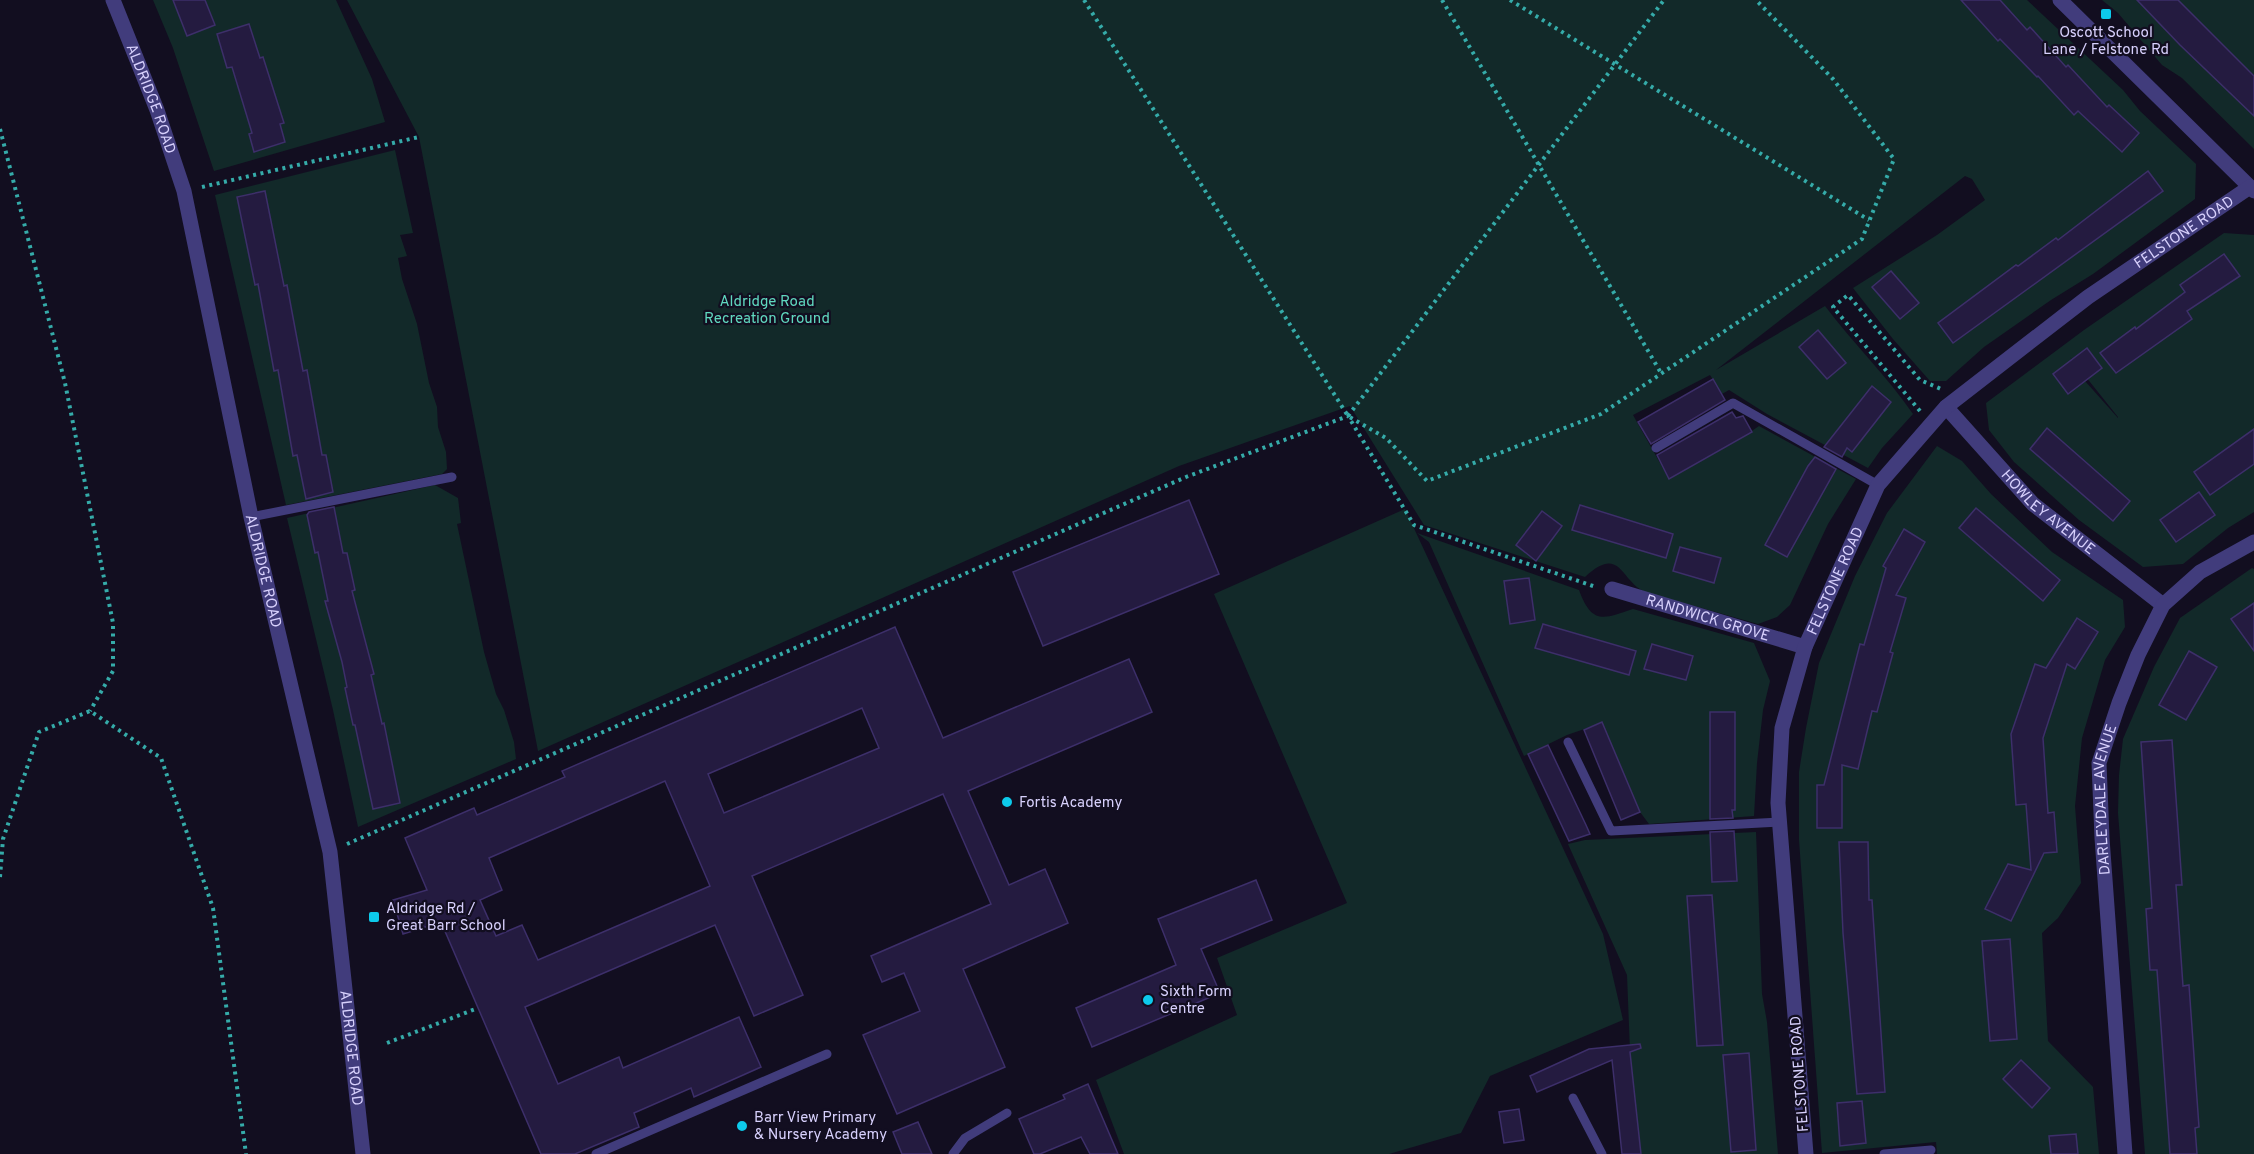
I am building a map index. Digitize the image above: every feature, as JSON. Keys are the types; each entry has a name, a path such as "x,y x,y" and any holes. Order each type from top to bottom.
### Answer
{"street":[{"name":"ALDRIDGE ROAD","path":"113,0 158,110 184,191 251,517 330,852 363,1154"},
{"path":"2060,0 2252,189"},
{"name":"FELSTONE ROAD","path":"1806,1154 1778,803 1782,728 1805,647 1878,485 1946,407 2088,297 2252,189"},
{"name":"HOWLEY AVENUE","path":"1946,407 2033,504 2163,605"},
{"name":"DARLEYDALE AVENUE","path":"2125,1154 2099,763 2122,694 2163,605 2200,572 2254,542"},
{"name":"RANDWICK GROVE","path":"1612,589 1805,647"}],"lane":[{"path":"1656,448 1733,403 1878,485"},
{"path":"251,517 452,477"},
{"path":"1568,742 1611,831 1780,822"},
{"path":"596,1154 827,1054"},
{"path":"1573,1098 1602,1154"},
{"path":"953,1154 965,1138 1006,1113"},
{"path":"1884,1154 1931,1150"}],"path":[{"path":"1083,0 1348,416 1414,525 1589,586 1612,589"},
{"path":"1442,0 1661,373"},
{"path":"1510,0 1869,220"},
{"path":"330,852 1186,477 1348,416 1664,0"},
{"path":"1348,416 1386,438 1426,480 1601,414 1862,239 1894,159 1833,79 1756,0"},
{"path":"0,129 65,383 112,623 113,671 90,711 39,732 3,839 0,877"},
{"path":"184,191 419,137"},
{"path":"1931,426 1918,407 1833,307 1848,295 1920,380 1959,397"},
{"path":"90,711 161,758 165,768 213,908 246,1154"},
{"path":"387,1043 478,1008"}],"green space":[{"path":"153,0 336,0 372,79 385,122 214,171 173,48"},
{"name":"Aldridge Road Recreation Ground","path":"347,0 2027,0 2123,90 2140,111 2196,164 2195,199 2093,274 1984,347 1946,381 1930,381 1853,288 1937,235 1985,200 1972,179 1965,176 1716,370 1825,306 1913,414 1882,448 1868,468 1767,414 1729,390 1722,394 1710,375 1633,415 1669,479 1759,426 1856,479 1828,524 1790,605 1777,617 1758,624 1645,592 1613,564 1597,568 1585,577 1424,525 1350,406 1179,466 538,751 419,137"},
{"path":"2102,0 2254,0 2254,149 2182,78 2162,65 2118,13"},
{"path":"395,150 413,233 400,235 407,256 398,258 437,407 438,427 446,452 447,469 442,474 286,505 215,195"},
{"path":"2224,233 2254,235 2254,512 2228,528 2183,564 2143,567 2079,520 2014,462 1989,430 1986,403 2084,330","holes":["2070,357 2118,417 2085,381"]},
{"path":"1937,446 1962,461 1991,494 2052,552 2123,600 2125,627 2105,660 2082,738 2075,806 2081,883 2058,918 2042,933 2048,1041 2093,1087 2099,1154 1937,1154 1936,1142 1822,1153 1799,840 1799,772 1806,728 1819,663 1855,576 1887,513"},
{"path":"435,485 458,498 461,523 457,524 484,652 496,694 504,710 514,742 516,759 358,827 333,710 287,518"},
{"path":"1405,509 1603,934 1623,1020 1490,1076 1461,1133 1389,1154 1124,1154 1096,1080 1237,1015 1217,958 1347,903 1214,594"},
{"path":"1417,533 1579,590 1589,609 1600,616 1606,617 1633,609 1754,643 1770,681 1763,710 1754,816 1649,824 1640,812 1602,723 1567,735 1524,756 1429,542"},
{"path":"2252,568 2254,569 2254,1154 2145,1154 2118,813 2123,739 2154,667 2180,618"},
{"path":"1756,832 1762,994 1767,1022 1778,1154 1641,1154 1630,1051 1627,975 1568,844 1585,840"}],"building":[{"path":"173,0 205,0 215,25 187,36"},
{"path":"1961,0 2000,0 2027,30 2030,27 2066,67 2068,65 2107,107 2109,105 2139,133 2122,152 2078,111 2074,115 2000,39 1998,41"},
{"path":"2137,0 2178,0 2254,76 2254,116 2180,45"},
{"path":"249,24 260,58 263,57 284,123 280,124 285,142 254,152 249,134 252,133 232,67 227,68 217,34"},
{"path":"2148,171 2163,191 1953,343 1938,323 2016,265 2018,266 2056,238 2058,240"},
{"path":"265,191 284,286 287,285 303,371 307,370 322,455 326,455 333,492 306,499 297,455 293,456 278,370 274,371 258,284 255,285 237,197"},
{"path":"2224,254 2240,276 2187,311 2192,319 2116,373 2100,353 2185,292 2180,285"},
{"path":"1891,271 1919,303 1900,319 1872,287"},
{"path":"1818,330 1846,363 1827,379 1799,347"},
{"path":"2087,348 2102,368 2068,394 2053,374"},
{"path":"1713,379 1725,400 1651,444 1638,422"},
{"path":"1872,386 1891,402 1852,452 1847,448 1842,457 1824,447"},
{"path":"1732,412 1736,418 1743,416 1752,432 1669,479 1657,455"},
{"path":"2047,428 2130,501 2113,521 2030,449"},
{"path":"2254,429 2254,464 2210,495 2194,472"},
{"path":"1815,457 1836,469 1787,557 1765,545"},
{"path":"2199,492 2215,515 2176,542 2160,520"},
{"path":"1189,500 1219,574 1043,646 1013,572"},
{"path":"1580,505 1673,534 1666,558 1572,530"},
{"path":"334,507 343,553 347,553 355,590 352,591 374,674 371,675 382,724 384,723 400,803 373,809 345,688 347,687 342,662 325,601 328,601 318,552 315,553 307,515 309,512"},
{"path":"1976,508 2060,580 2043,601 1959,528"},
{"path":"1542,511 1562,526 1536,561 1516,545"},
{"path":"1904,529 1925,542 1896,595 1906,598 1890,652 1893,653 1877,712 1872,711 1858,769 1842,765 1842,828 1817,828 1817,785 1824,785 1860,644 1864,645 1886,568 1883,566"},
{"path":"1680,547 1721,558 1714,583 1673,571"},
{"path":"1529,578 1535,620 1510,624 1504,581"},
{"path":"2254,603 2254,651 2231,619"},
{"path":"2077,618 2098,632 2075,669 2067,664 2043,738 2048,813 2054,812 2057,852 2044,853 2011,921 1985,909 2008,864 2031,870 2026,804 2016,805 2011,734 2035,664 2046,668"},
{"path":"1543,624 1636,651 1629,675 1535,648"},
{"path":"895,627 943,738 1129,659 1152,712 968,791 1009,885 1045,869 1068,923 963,969 1005,1067 897,1114 863,1035 920,1011 904,973 882,982 871,956 991,904 943,794 752,876 803,995 754,1016 715,925 525,1007 558,1084 619,1057 623,1068 739,1017 761,1067 694,1097 691,1088 634,1113 639,1127 575,1154 541,1154 441,922 403,934 393,900 427,890 405,838 474,808 477,815 565,777 562,771","holes":["862,708 879,748 724,813 708,774","665,781 710,886 538,960 522,925 496,936 480,900 502,890 489,858"]},
{"path":"1652,644 1693,656 1686,680 1644,669"},
{"path":"2189,651 2217,667 2186,720 2159,705"},
{"path":"1710,712 1735,712 1735,810 1732,810 1733,818 1710,819"},
{"path":"1602,722 1640,812 1621,820 1584,730"},
{"path":"2172,740 2182,885 2176,885 2183,986 2189,985 2199,1127 2195,1128 2197,1154 2170,1154 2157,970 2150,970 2146,909 2152,908 2141,742"},
{"path":"1548,745 1590,834 1569,841 1528,754"},
{"path":"1734,831 1737,881 1712,882 1710,832"},
{"path":"1839,842 1868,842 1869,900 1872,900 1885,1092 1857,1094 1843,933"},
{"path":"1256,880 1272,920 1201,949 1220,993 1092,1047 1076,1008 1176,965 1158,919"},
{"path":"1712,895 1723,1045 1697,1046 1687,896"},
{"path":"2010,939 2017,1039 1990,1041 1982,941"},
{"path":"1640,1044 1641,1048 1630,1052 1641,1154 1622,1154 1612,1060 1537,1092 1530,1076 1589,1049"},
{"path":"1749,1053 1756,1150 1731,1152 1723,1055"},
{"path":"2021,1060 2050,1088 2032,1108 2003,1079"},
{"path":"1088,1084 1118,1154 1090,1154 1081,1137 1040,1154 1034,1154 1019,1119 1065,1099 1063,1095"},
{"path":"1862,1101 1866,1143 1840,1146 1837,1103"},
{"path":"1519,1109 1524,1140 1504,1143 1499,1112"},
{"path":"918,1122 932,1154 902,1154 893,1132"},
{"path":"2076,1134 2078,1154 2051,1154 2049,1136"}],"place":[{"name":"Oscott School Lane / Felstone Rd","path":"2106,14"},
{"name":"Fortis Academy","path":"1007,802"},
{"name":"Aldridge Rd / Great Barr School","path":"374,917"},
{"name":"Sixth Form Centre","path":"1148,1000"},
{"name":"Barr View Primary & Nursery Academy","path":"742,1126"}]}
